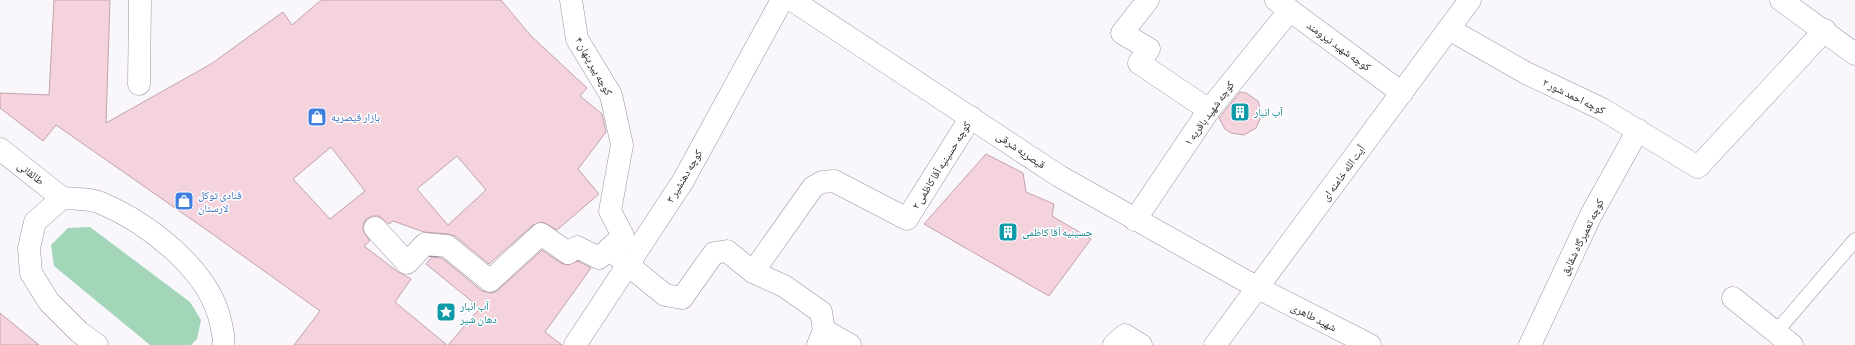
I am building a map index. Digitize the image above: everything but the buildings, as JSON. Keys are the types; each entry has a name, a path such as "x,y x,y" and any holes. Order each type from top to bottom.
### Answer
{"street":[{"path":"139,84 140,0"},
{"name":"کوچه پیر پنهان ۴","path":"375,228 407,263 424,244 447,246 490,280 541,234 568,253 577,247 599,258 623,236 610,211 622,145 611,95 577,39 571,0"},
{"name":"کوچه دهنشیر ۳","path":"575,345 683,181 782,0"},
{"name":"قیصریه شرقی","path":"792,0 1059,176 1258,288"},
{"path":"1148,0 1122,33 1149,49 1139,63 1209,110"},
{"name":"آیت الله خامنه ای","path":"1215,345 1470,0"},
{"path":"1781,0 1825,30 1855,54"},
{"name":"کوچه شهید باقریه ۱","path":"1135,220 1209,110 1283,5"},
{"name":"کوچه شهید نیرومند","path":"1283,5 1402,93"},
{"name":"کوچه احمد شور ۲","path":"1449,29 1526,73 1602,109 1698,167 1825,30"},
{"name":"کوچه حسینیه آقا کاظمی ۲","path":"753,272 813,187 822,182 834,180 907,219 971,117"},
{"name":"کوچه تعمیرگاه شقایق","path":"1530,345 1591,215 1638,130"},
{"name":"طالقانی","path":"0,149 62,198"},
{"path":"97,345 79,332 49,302 31,273 29,248 35,222 62,198 99,202 126,216 156,236 182,258 202,280 218,308 223,345"},
{"path":"609,249 665,295 682,298 714,253 727,251 753,272 784,286 821,312 821,337 850,345"},
{"name":"شهید طاهری","path":"1258,288 1370,345"},
{"path":"1733,298 1784,339"},
{"path":"1114,345 1125,335 1141,345"}],"lane":[{"path":"1784,339 1855,240"}],"green space":[{"path":"90,227 190,302 201,320 197,339 191,345 150,345 54,266 51,245 68,228"}],"place":[{"name":"آب انبار","path":"1240,112"},
{"name":"بازار قیصریه","path":"317,117"},
{"name":"قنادی توکل لارستان","path":"184,201"},
{"name":"حسینیه آقا کاظمی","path":"1008,232"},
{"name":"آب انبار دهان شیر","path":"446,312"}]}
